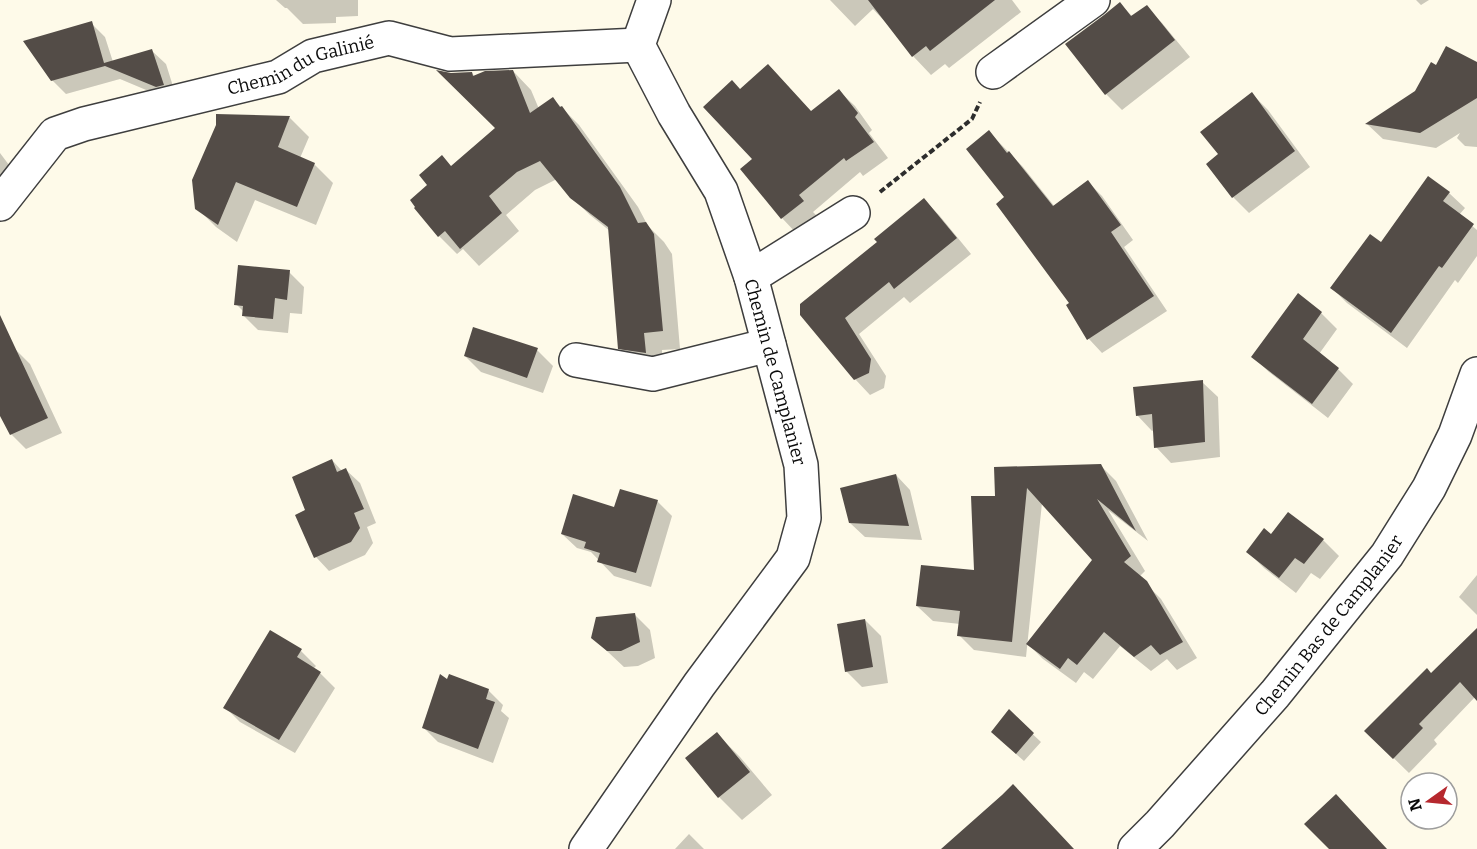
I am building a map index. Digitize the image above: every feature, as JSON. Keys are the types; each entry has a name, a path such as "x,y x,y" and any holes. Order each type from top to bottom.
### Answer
{"street":[{"path":"638,45 654,0"},
{"path":"993,72 1093,0"},
{"name":"Chemin du Galinié","path":"0,204 55,135 84,124 278,77 313,56 389,38 450,54 638,45"},
{"name":"Chemin de Camplanier","path":"586,849 699,685 793,558 804,518 801,465 751,277 721,191 674,114 638,45"},
{"path":"751,277 853,213"},
{"path":"576,360 653,374 769,345"},
{"name":"Chemin Bas de Camplanier","path":"1135,849 1275,694 1387,555 1429,488 1455,435 1477,374"}],"path":[{"path":"853,213 972,119"}],"building":[{"path":"868,0 995,0 930,51 926,46 912,57"},
{"path":"1120,2 1131,16 1147,5 1175,40 1105,95 1065,44"},
{"path":"92,21 104,63 152,49 164,85 156,87 105,66 51,81 23,41"},
{"path":"1446,46 1477,62 1477,98 1420,133 1365,124 1415,91 1431,62 1436,65"},
{"path":"768,64 811,111 839,89 858,113 855,117 874,142 846,161 844,158 799,195 804,201 781,219 740,169 752,159 703,107 732,80 740,89"},
{"path":"436,70 451,73 472,72 473,76 485,71 513,70 530,113 553,97 560,107 562,106 620,187 638,223 646,222 654,234 663,331 644,333 646,353 618,349 608,227 570,198 540,161 517,172 489,196 502,213 460,249 445,231 438,237 414,208 410,200 427,185 419,175 442,155 451,166 495,128"},
{"path":"1252,92 1295,151 1232,198 1206,164 1218,154 1200,132"},
{"path":"216,114 290,116 278,147 315,163 297,207 236,182 218,225 195,209 192,180 216,125"},
{"path":"989,130 1053,206 1088,180 1121,225 1111,232 1154,296 1087,340 1066,305 1069,303 996,204 1004,197 966,149"},
{"path":"1428,176 1450,192 1443,201 1474,224 1442,268 1439,266 1391,333 1330,288 1370,234 1381,242"},
{"path":"924,198 957,238 894,289 889,282 845,318 871,359 869,373 854,380 800,315 800,304 877,242 874,239"},
{"path":"238,265 290,270 287,300 275,298 273,319 242,316 243,306 234,305"},
{"path":"1298,293 1322,312 1303,339 1339,368 1312,404 1251,357"},
{"path":"0,315 48,418 10,435 0,416"},
{"path":"473,327 538,348 527,378 464,356"},
{"path":"1203,380 1205,442 1154,448 1152,414 1136,416 1133,387"},
{"path":"332,459 337,472 346,468 364,509 354,513 360,528 351,542 314,558 295,515 305,510 292,477"},
{"path":"1101,464 1136,531 1097,499 1131,556 1124,562 1147,581 1183,642 1160,655 1151,645 1134,657 1104,632 1077,665 1068,658 1060,669 1026,644 1092,560 1027,488 1012,642 957,636 960,611 916,606 921,565 974,570 971,496 995,496 994,467"},
{"path":"896,474 909,526 849,523 840,488"},
{"path":"620,489 658,500 636,573 597,562 600,553 584,548 586,542 561,534 573,494 614,507"},
{"path":"1288,512 1324,539 1304,564 1295,558 1279,578 1246,552 1264,528 1271,534"},
{"path":"635,613 640,642 621,651 607,651 591,638 596,617"},
{"path":"865,619 873,667 845,672 837,624"},
{"path":"1477,628 1477,701 1460,682 1419,724 1423,728 1393,759 1364,731 1427,668 1431,673"},
{"path":"270,630 302,649 297,657 321,672 279,740 223,708"},
{"path":"440,674 447,679 449,674 489,689 486,699 495,702 478,749 422,728"},
{"path":"1009,709 1034,733 1016,754 991,732"},
{"path":"717,732 750,772 718,798 685,758"},
{"path":"1013,784 1074,849 941,849 1002,795"},
{"path":"1336,794 1387,849 1329,849 1304,824"}]}
